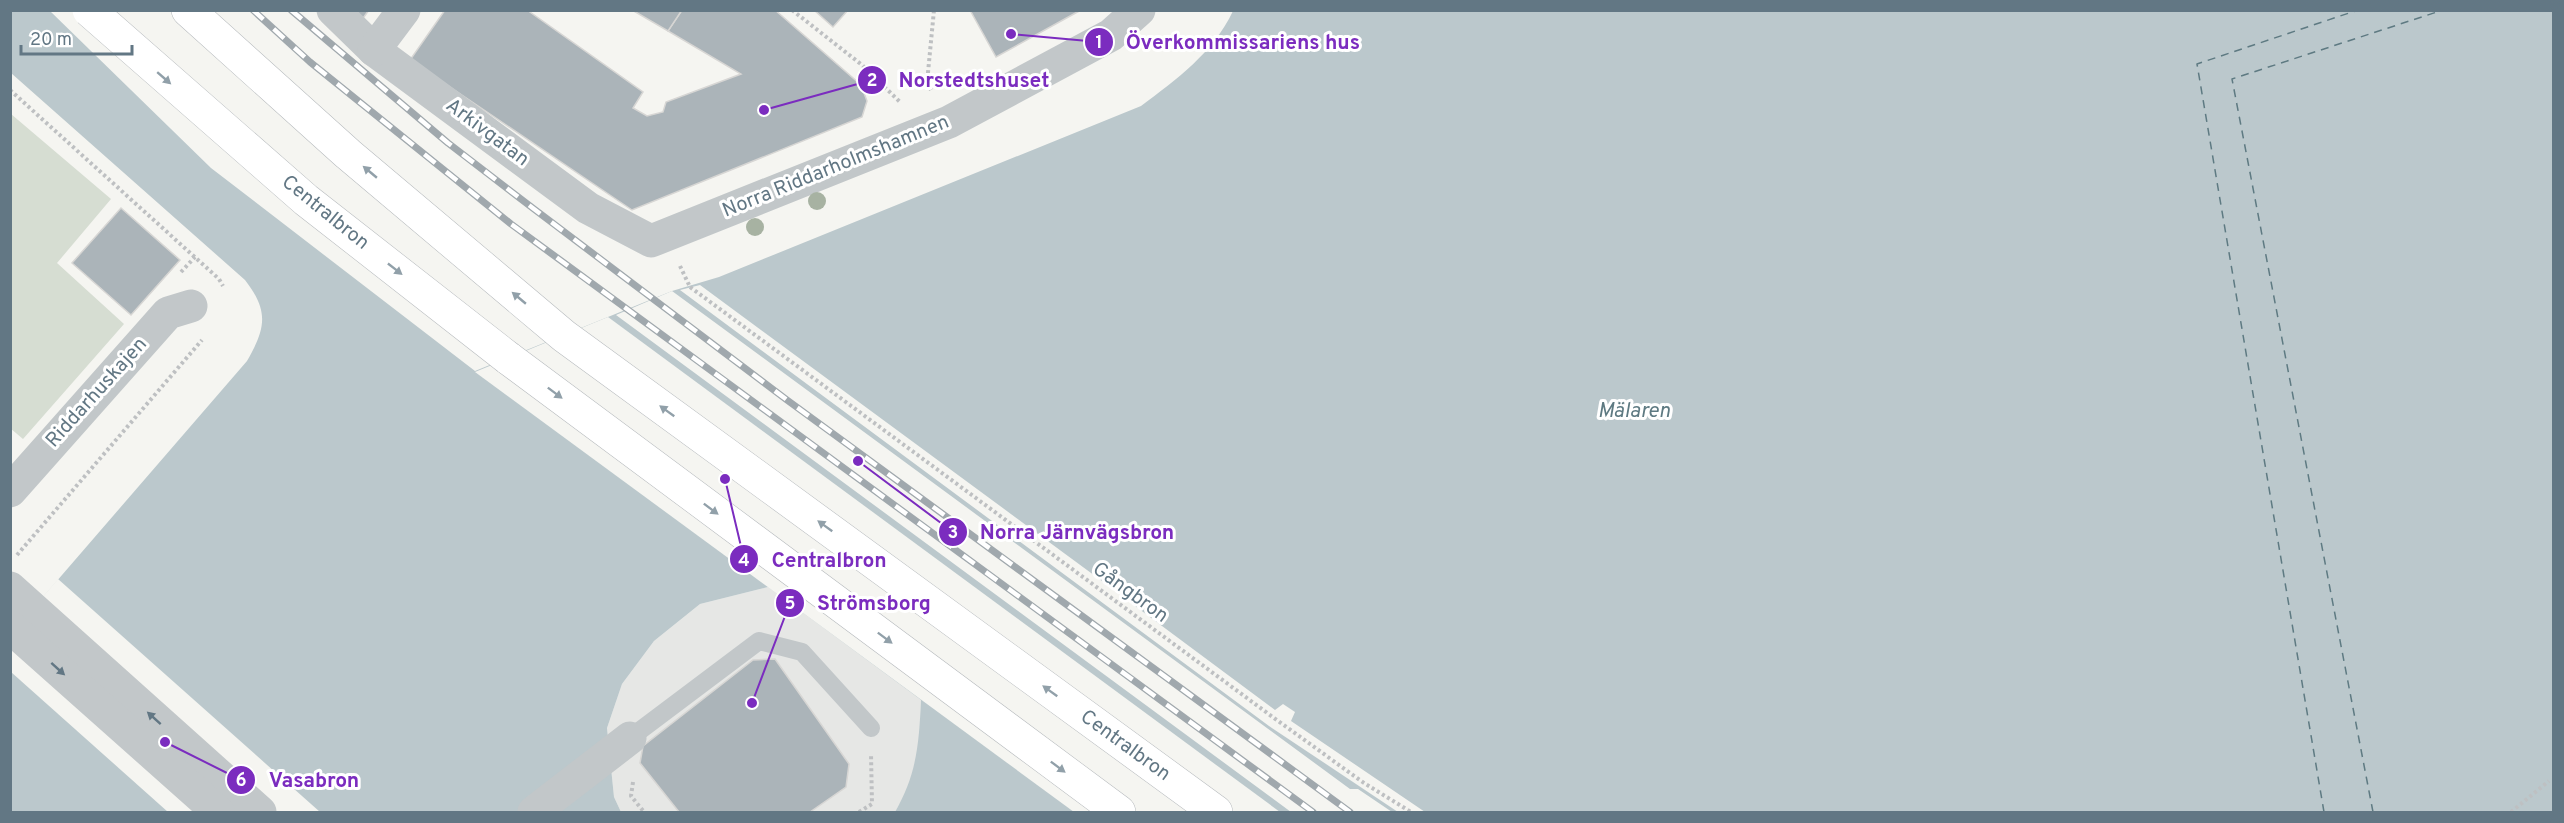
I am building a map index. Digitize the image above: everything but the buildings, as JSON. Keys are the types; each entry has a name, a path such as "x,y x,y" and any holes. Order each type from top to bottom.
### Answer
{"highway":[{"name":"Centralbron","path":"89,10 306,200 508,358 1119,813"},
{"name":"Centralbron","path":"188,10 348,154 564,336 1216,813"}],"street":[{"name":"Arkivgatan","path":"333,10 374,50 588,208 651,241"},
{"path":"374,50 404,10"},
{"name":"Norra Riddarholmshamnen","path":"651,241 930,130 1001,96 1110,35 1139,10"},
{"name":"Riddarhuskajen","path":"10,491 168,313 200,319"},
{"path":"17,613 218,813"},
{"path":"17,613 260,813"},
{"path":"534,813 630,738"}],"lane":[{"path":"630,738 759,641 802,652 871,728"}],"path":[{"path":"792,10 862,65 930,130"},
{"path":"927,82 934,10"},
{"path":"10,90 219,279 225,291"},
{"name":"Gångbron","path":"690,287 1265,711 1364,783 1411,813"},
{"path":"22,549 200,319"},
{"path":"859,813 872,804 871,728"},
{"path":"2511,813 2549,781"}],"shaded area":[{"path":"11,114 111,199 57,263 124,324 23,439 10,428"},
{"path":"768,587 921,700 919,751 907,792 895,812 621,812 614,797 607,728 622,684 654,641 700,604"}],"water":[{"name":"Mälaren","path":"11,11 50,11 211,168 475,371 672,291 719,277 1141,106 1181,75 1205,52 1225,26 1233,11 2553,11 2553,812 895,812 912,771 921,700 768,587 700,604 654,641 622,684 607,728 614,797 621,812 11,812 11,634 247,361 258,339 262,320 258,301 245,280 11,73"}],"pier":[{"path":"700,285 1106,584 1114,580 1125,588 1123,597 1275,710 1283,704 1295,712 1291,721 1425,812 1398,812 1269,726 680,290"},
{"path":"672,291 1350,789 1358,789 1392,812 1291,812 616,315"},
{"path":"608,317 1280,812 1074,812 475,372"},
{"path":"58,579 320,812 168,812 11,672 11,634"}],"ferry route":[{"path":"2324,812 2197,64 2358,10"},
{"path":"2373,812 2232,79 2443,10"}],"railway":[{"path":"253,10 310,62 511,224 1313,812"},
{"path":"291,10 448,143 534,209 787,400 1350,812"}],"place":[{"name":"Överkommissariens hus","path":"1011,34"},
{"name":"Norstedtshuset","path":"764,110"},
{"name":"Norra Järnvägsbron","path":"858,461"},
{"name":"Centralbron","path":"725,479"},
{"name":"Strömsborg","path":"752,703"},
{"name":"Vasabron","path":"165,742"}]}
